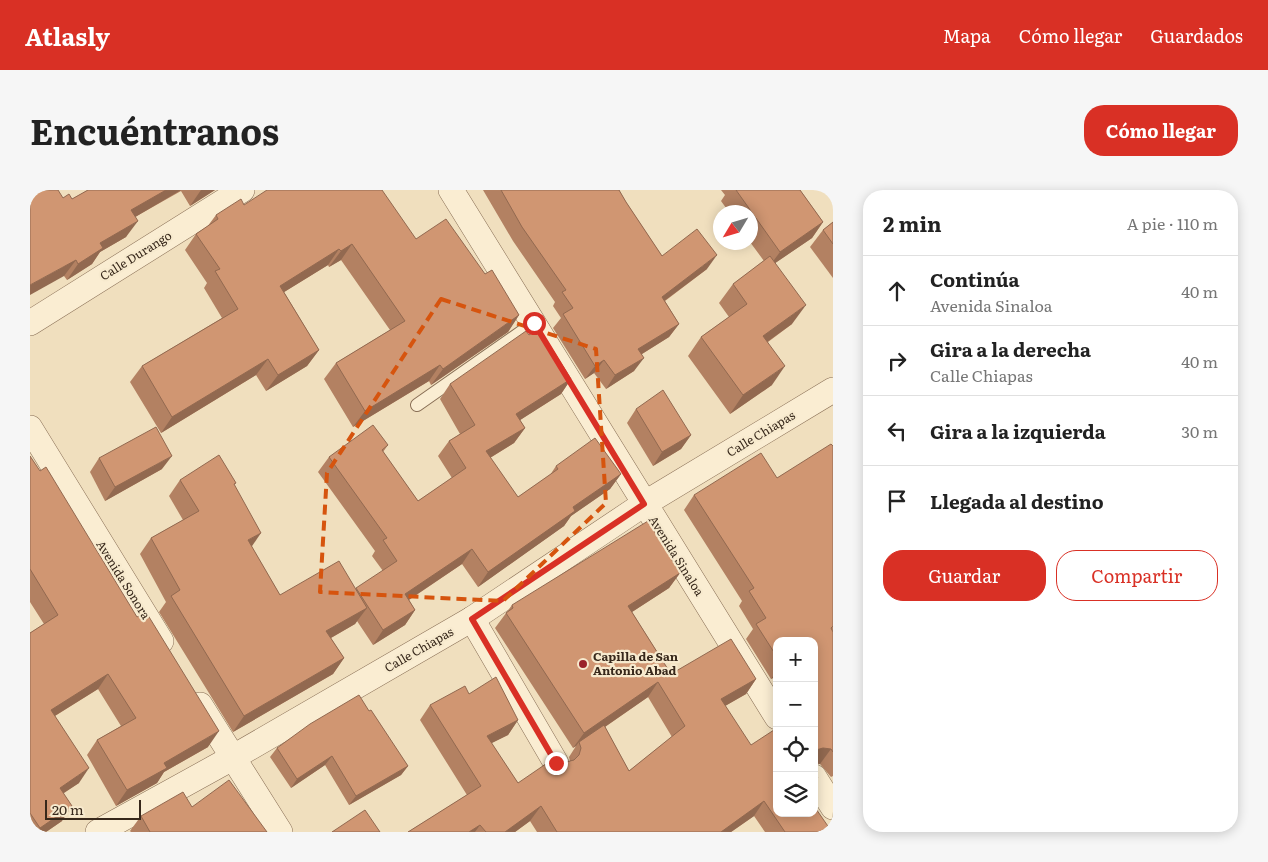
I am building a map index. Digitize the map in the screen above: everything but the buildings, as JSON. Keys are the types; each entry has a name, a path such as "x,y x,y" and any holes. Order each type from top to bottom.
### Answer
{"street":[{"name":"Calle Durango","path":"30,323 242,190"},
{"name":"Avenida Sinaloa","path":"451,190 773,711"},
{"name":"Calle Chiapas","path":"98,832 232,758 472,619 644,504 833,390"},
{"name":"Avenida Sonora","path":"30,428 170,656"},
{"path":"472,619 556,763"},
{"path":"186,682 280,832"},
{"path":"818,783 833,807"}],"lane":[{"path":"417,405 534,323"}],"highlighted area":[{"path":"441,299 596,349 606,503 503,601 320,592 327,473"}],"place":[{"name":"Capilla de San Antonio Abad","path":"583,664"}],"route":[{"path":"534,323 644,504 472,619 556,763"}]}
